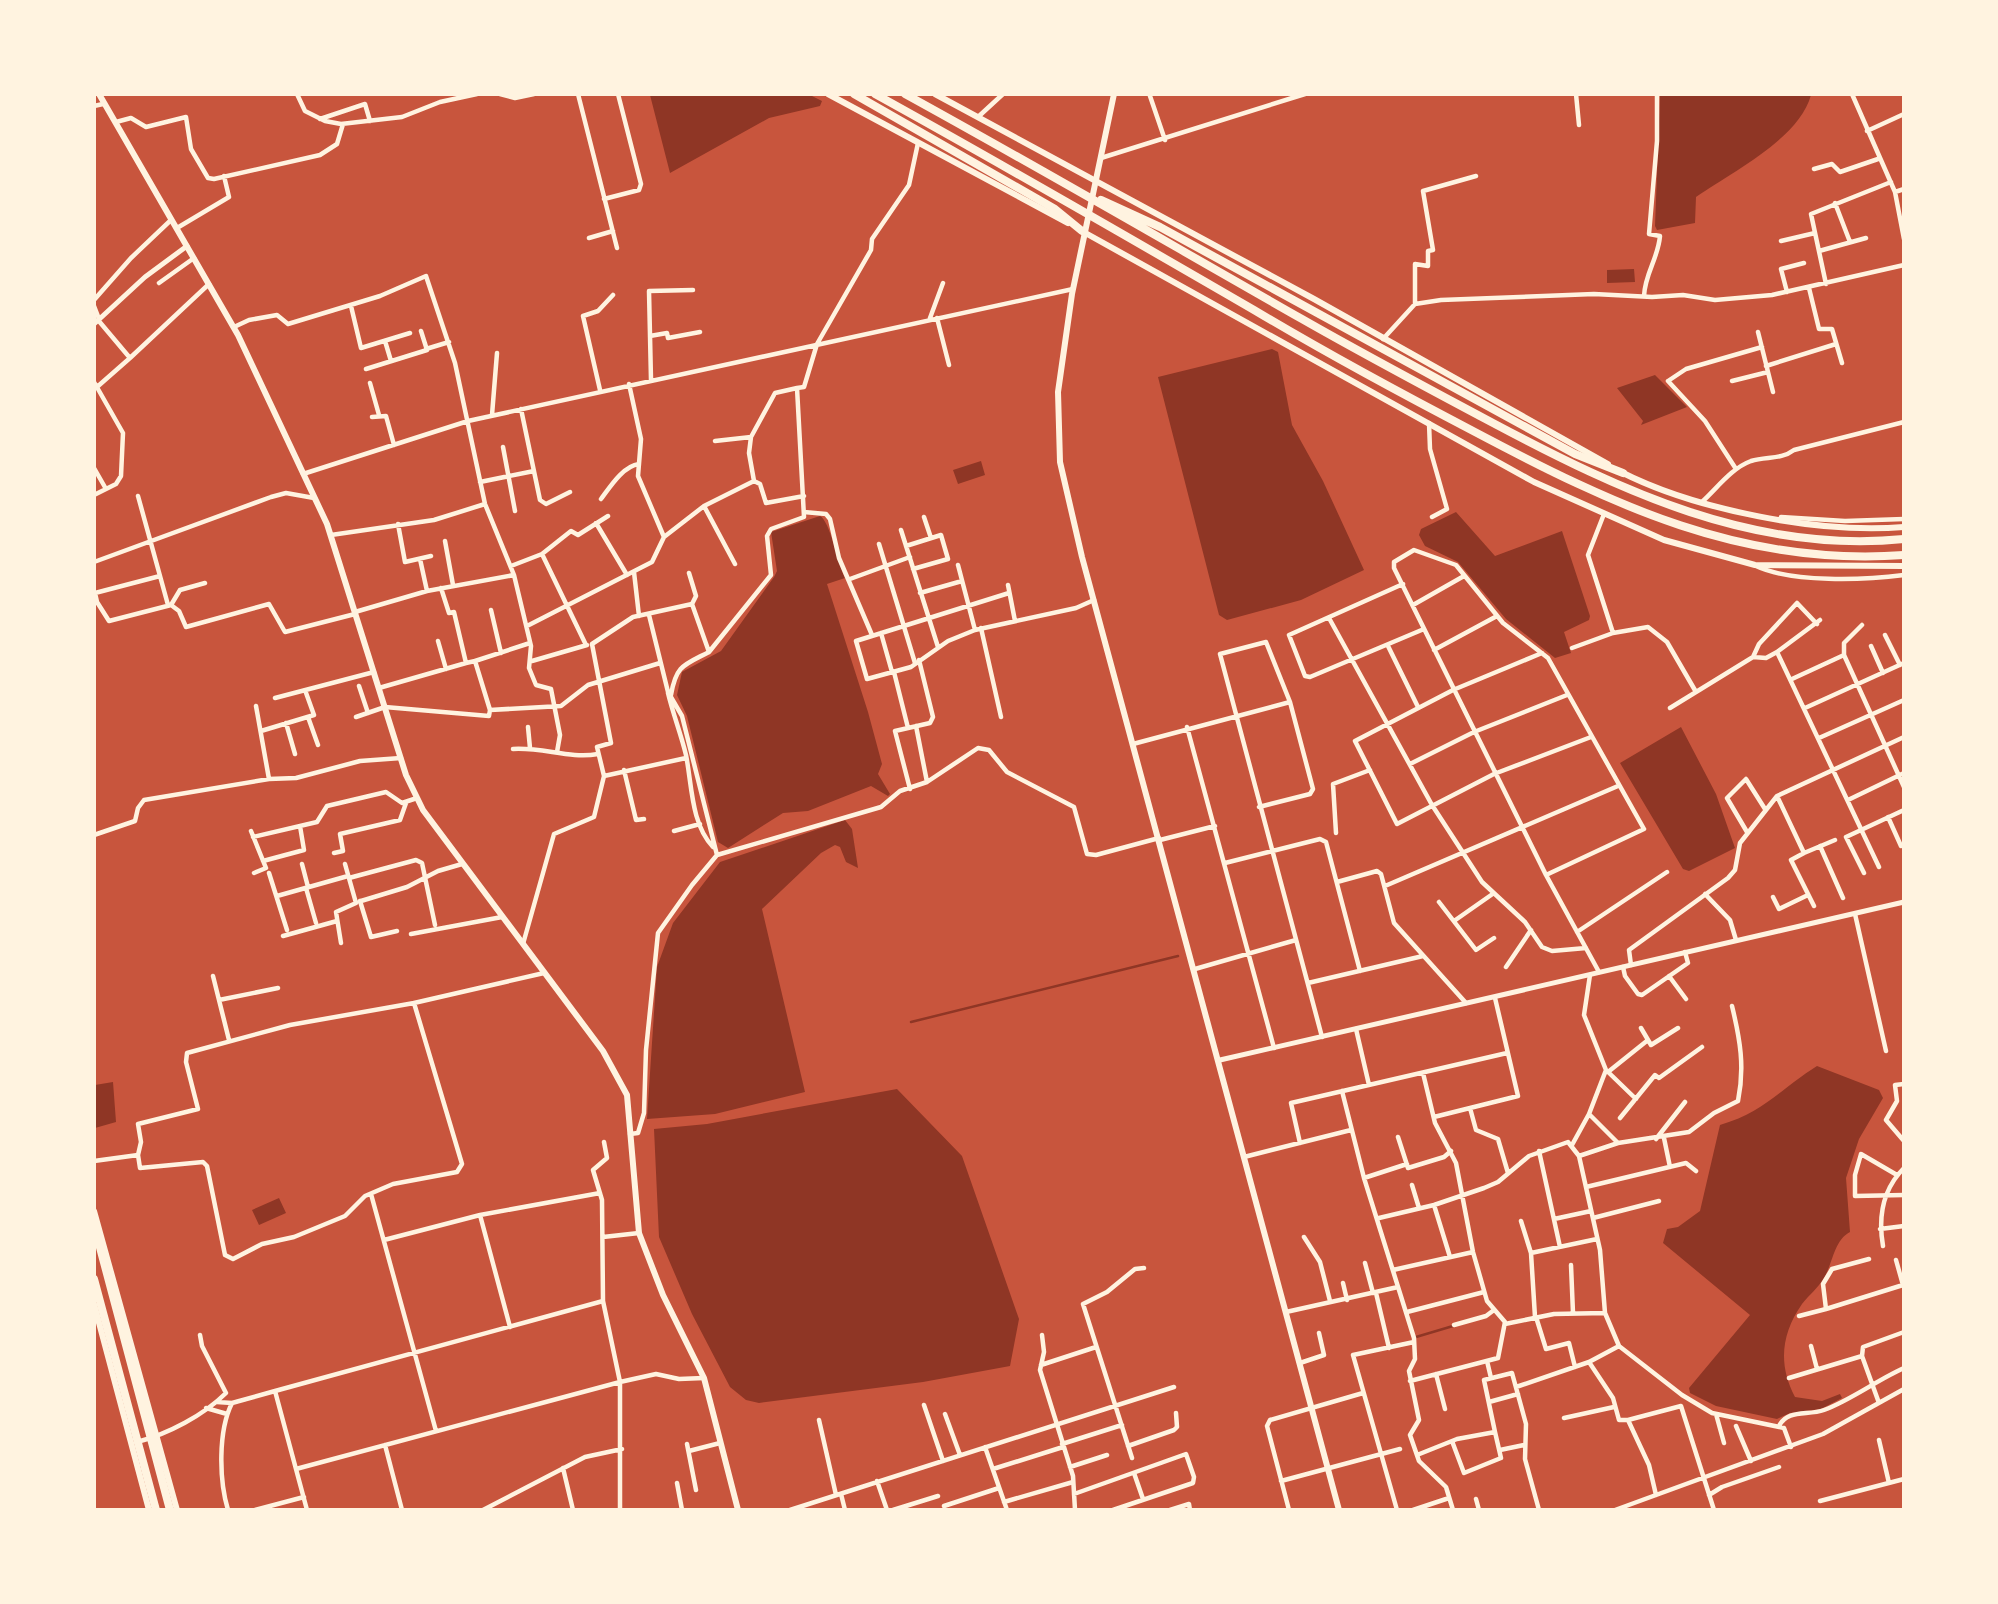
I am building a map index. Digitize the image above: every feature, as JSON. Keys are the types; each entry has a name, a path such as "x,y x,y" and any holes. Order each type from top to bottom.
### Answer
{"highway":[{"path":"854,94 1055,209 1084,232"},
{"path":"875,94 1331,356 1606,499 1689,530 1774,550 1826,555 1903,555"},
{"path":"905,94 1413,381 1614,485 1693,515 1775,534 1854,541 1903,539"},
{"path":"1069,187 1160,227 1575,454 1623,473"},
{"path":"94,1225 170,1510"},
{"path":"94,1279 156,1510"}],"main road":[{"path":"99,94 234,327 331,534 401,758 417,798 431,822 623,1083 627,1095 639,1233 668,1307 704,1378 738,1510"},
{"path":"828,94 1084,232 1534,482 1604,514 1664,540 1755,565 1903,566"},
{"path":"935,94 1623,473 1703,500 1760,515 1845,529 1903,527"},
{"path":"1114,94 1084,232 1063,348 1058,425 1069,504 1339,1510"},
{"path":"94,1211 177,1510"},
{"path":"94,1304 149,1510"}],"street":[{"path":"297,94 306,111 320,119 343,124 402,117 440,102 477,94"},
{"path":"500,94 515,98 534,94"},
{"path":"578,94 617,248"},
{"path":"604,198 639,190 641,184 618,94"},
{"path":"977,118 1003,94"},
{"path":"1101,158 1305,94"},
{"path":"1576,94 1579,125"},
{"path":"1644,296 1644,278 1659,247 1660,236 1649,234 1657,141 1657,94"},
{"path":"1852,94 1878,159 1895,192 1902,220 1903,239"},
{"path":"1150,96 1165,139"},
{"path":"94,106 103,104"},
{"path":"320,119 365,104 370,121"},
{"path":"1867,131 1903,114"},
{"path":"113,122 131,118 146,127 186,117 191,149 202,172 214,179 320,155 337,144 343,124"},
{"path":"754,481 748,453 751,437 775,393 804,387 817,344 871,250 872,239 909,185 918,143"},
{"path":"1814,169 1832,164 1840,172 1878,159"},
{"path":"176,228 229,197 224,176"},
{"path":"1415,304 1415,264 1428,266 1429,251 1433,250 1423,191 1476,176"},
{"path":"1826,284 1811,214 1891,182"},
{"path":"1895,192 1903,189"},
{"path":"1835,203 1850,242"},
{"path":"94,300 131,258 171,220"},
{"path":"589,238 613,231"},
{"path":"1781,241 1815,233"},
{"path":"1819,251 1866,238"},
{"path":"97,321 145,277 187,246"},
{"path":"159,284 194,258"},
{"path":"1787,292 1781,269 1804,263"},
{"path":"1383,339 1415,304 1489,296 1682,295 1716,300 1787,292 1903,265"},
{"path":"234,327 249,320 277,315 288,324 351,306 426,276 449,342 485,504 514,575 530,643 532,661 529,668 536,685 551,689 556,707 560,735 557,752"},
{"path":"930,319 943,283"},
{"path":"94,495 116,484 121,475 123,433 96,384 130,358 210,284"},
{"path":"1808,288 1819,329 1832,329 1842,363"},
{"path":"651,380 649,292 693,289"},
{"path":"303,474 492,415 1073,289"},
{"path":"600,391 583,316 598,311 613,296"},
{"path":"94,306 97,321 130,358"},
{"path":"351,306 361,348 410,333"},
{"path":"937,318 949,365"},
{"path":"421,331 426,348"},
{"path":"650,335 667,332 668,338 700,332"},
{"path":"1758,332 1773,392"},
{"path":"385,341 391,361"},
{"path":"366,369 449,342"},
{"path":"1766,366 1836,343"},
{"path":"1736,469 1705,421 1668,381 1686,369 1762,347"},
{"path":"492,415 497,353"},
{"path":"1732,381 1768,372"},
{"path":"370,383 379,415"},
{"path":"629,384 641,439 638,476 664,537"},
{"path":"716,853 682,716 669,693 674,675 681,666 709,652 771,575 767,547 771,529 804,517 797,388"},
{"path":"521,409 540,500 546,504 570,492"},
{"path":"372,417 386,416 394,445"},
{"path":"1703,500 1736,469 1751,461 1786,456 1794,450 1903,422"},
{"path":"1429,423 1430,449 1447,509 1432,517"},
{"path":"715,441 751,437"},
{"path":"503,447 515,511"},
{"path":"601,499 614,482 633,465 639,464"},
{"path":"94,468 106,489"},
{"path":"480,482 534,471"},
{"path":"754,481 760,484 766,503 804,496"},
{"path":"527,626 652,562 664,537 704,506 754,481"},
{"path":"94,562 271,497 286,493 314,498"},
{"path":"138,496 169,605 179,611 187,627 269,604 285,632 427,591 514,575"},
{"path":"331,534 434,520 485,504"},
{"path":"704,506 735,564"},
{"path":"804,512 826,514 830,519 839,558 872,635"},
{"path":"1604,514 1588,555 1613,632"},
{"path":"1760,515 1844,521 1903,519"},
{"path":"511,566 542,554 571,531 578,535 608,516"},
{"path":"924,517 931,538"},
{"path":"596,523 627,575"},
{"path":"398,524 405,562 431,556"},
{"path":"901,530 938,647"},
{"path":"906,546 941,535 948,559 913,569"},
{"path":"445,541 453,585"},
{"path":"878,544 933,717 929,723 895,731 910,789"},
{"path":"1546,875 1644,830 1543,653 1497,617 1456,565 1414,550 1394,562 1394,568 1494,774 1546,875 1599,972"},
{"path":"522,945 554,834 594,817 604,776 597,747 611,743 589,645 542,554"},
{"path":"850,579 909,557"},
{"path":"419,559 427,591"},
{"path":"958,565 1001,717"},
{"path":"1755,565 1766,571 1800,576 1867,578 1903,575"},
{"path":"634,572 639,616"},
{"path":"689,573 696,596 692,604 709,652"},
{"path":"160,576 95,593 96,602 109,621 169,605 180,590 205,583"},
{"path":"1413,606 1464,576"},
{"path":"920,593 962,581"},
{"path":"1403,584 1289,635 1305,676 1310,677 1352,662 1424,629"},
{"path":"1008,585 1015,621"},
{"path":"441,588 449,613 454,612 466,663"},
{"path":"1009,593 856,641 867,679 917,662 938,647 978,629 1076,608 1094,600"},
{"path":"1670,708 1753,657 1759,644 1797,603 1818,622 1766,658 1753,657"},
{"path":"532,661 589,645 625,621 639,616 692,604"},
{"path":"491,610 501,653"},
{"path":"649,615 700,824 716,853"},
{"path":"1434,650 1497,617"},
{"path":"1329,618 1432,805 1482,882 1531,930 1542,947 1552,951 1586,948"},
{"path":"1863,625 1844,643 1844,655 1884,745 1901,774 1903,787"},
{"path":"1572,648 1613,632 1648,627 1667,642 1696,692"},
{"path":"881,633 908,728"},
{"path":"1805,708 1902,664 1885,635"},
{"path":"438,640 446,669"},
{"path":"1259,807 1310,793 1313,789 1290,702 1266,642 1220,654 1259,807 1322,1037"},
{"path":"379,688 530,643"},
{"path":"1388,646 1418,707"},
{"path":"1871,646 1882,673"},
{"path":"1777,652 1879,867"},
{"path":"1543,653 1453,690 1355,741 1397,824 1494,774 1591,737"},
{"path":"1792,679 1844,655"},
{"path":"356,717 385,707 489,716 490,710 475,661"},
{"path":"490,710 556,707 597,682 660,663"},
{"path":"275,698 374,672"},
{"path":"359,686 368,713"},
{"path":"261,731 314,715 305,690"},
{"path":"1410,764 1474,732 1567,695"},
{"path":"1819,738 1903,699"},
{"path":"1133,744 1187,727 1290,702"},
{"path":"256,706 269,779"},
{"path":"308,717 318,745"},
{"path":"286,723 295,754"},
{"path":"916,726 927,782"},
{"path":"528,727 530,748"},
{"path":"1187,727 1274,1048"},
{"path":"1631,965 1629,950 1735,870 1740,843 1777,796 1903,737"},
{"path":"513,749 530,748 571,756 598,754"},
{"path":"630,1134 638,1133 644,1113 651,985 658,933 716,853 881,807 900,791 927,782 978,748 985,748 1007,772 1074,807 1087,854 1097,855 1215,826"},
{"path":"94,835 135,821 138,808 144,800 269,779 296,778 360,761 401,758"},
{"path":"604,776 686,758"},
{"path":"1336,833 1334,784 1370,769"},
{"path":"624,770 636,820 643,819"},
{"path":"1848,800 1901,774"},
{"path":"1747,832 1727,798 1746,779 1765,809"},
{"path":"690,786 699,785"},
{"path":"1385,886 1618,786"},
{"path":"254,873 266,868 252,834 317,822 327,806 386,792 406,802 417,798"},
{"path":"1777,796 1804,853"},
{"path":"334,853 343,851 340,834 400,820 406,802"},
{"path":"1864,873 1846,836 1903,810"},
{"path":"1888,817 1901,846"},
{"path":"674,831 700,824"},
{"path":"263,861 304,850 300,826"},
{"path":"1225,863 1320,839 1326,842 1360,971"},
{"path":"1814,906 1791,860 1835,840"},
{"path":"1820,846 1843,898"},
{"path":"276,897 416,860 422,863 435,925"},
{"path":"302,864 316,923"},
{"path":"345,864 371,937 397,931"},
{"path":"341,943 336,912 438,870 462,864"},
{"path":"1337,882 1377,871 1385,886 1394,923 1466,1004"},
{"path":"1577,932 1667,872"},
{"path":"269,873 287,930"},
{"path":"1454,921 1494,893"},
{"path":"1705,894 1730,920 1736,940"},
{"path":"1773,897 1779,909 1808,895"},
{"path":"1439,902 1476,950 1494,938"},
{"path":"1220,1060 1903,902"},
{"path":"1854,914 1886,1051"},
{"path":"411,934 502,917"},
{"path":"283,936 337,921"},
{"path":"1506,967 1531,930"},
{"path":"1195,969 1296,940"},
{"path":"1622,967 1625,976 1638,994 1642,995 1688,962 1685,952"},
{"path":"1308,983 1423,956"},
{"path":"414,1003 462,1164 457,1172 393,1184 371,1194 345,1216 294,1237 262,1244 233,1259 225,1255 207,1166 203,1162 140,1168 138,1155 141,1142 138,1124 198,1109 187,1053 290,1025 414,1003 544,973"},
{"path":"1590,975 1584,1015 1607,1071 1636,1099"},
{"path":"213,976 229,1040"},
{"path":"1669,976 1685,999"},
{"path":"219,1000 278,988"},
{"path":"1434,1117 1518,1097 1495,998"},
{"path":"1579,1156 1618,1143 1664,1138 1689,1132 1714,1113 1738,1101 1743,1076 1740,1040 1731,1006"},
{"path":"1641,1028 1651,1045 1678,1028"},
{"path":"1356,1030 1368,1085"},
{"path":"1572,1145 1589,1114 1607,1071 1648,1040"},
{"path":"1620,1118 1655,1075 1659,1078 1702,1046"},
{"path":"1300,1143 1290,1103 1507,1053"},
{"path":"1410,1381 1498,1358 1505,1324 1502,1315 1494,1310 1484,1292 1451,1151 1434,1117 1423,1073"},
{"path":"1903,1084 1895,1085 1897,1101 1886,1120 1903,1141"},
{"path":"1342,1091 1364,1178 1379,1218 1414,1342 1410,1381 1419,1420 1410,1435 1424,1469 1446,1488 1453,1510"},
{"path":"1655,1139 1685,1102"},
{"path":"1470,1108 1476,1130 1498,1139 1508,1173"},
{"path":"1589,1114 1618,1143"},
{"path":"1244,1157 1351,1130"},
{"path":"1398,1138 1408,1168 1431,1162 1451,1151"},
{"path":"1664,1138 1670,1167"},
{"path":"604,1142 607,1158 593,1170 600,1193 603,1301 620,1381 620,1510"},
{"path":"1379,1218 1434,1205 1499,1182 1539,1151 1568,1142 1579,1156 1597,1239 1605,1313 1619,1346 1682,1395 1716,1414 1784,1428 1791,1447"},
{"path":"1539,1151 1560,1247"},
{"path":"1897,1174 1861,1154 1855,1175 1855,1196 1903,1195"},
{"path":"94,1161 138,1155"},
{"path":"1586,1187 1686,1163 1696,1171"},
{"path":"1364,1178 1407,1164"},
{"path":"1883,1246 1880,1229 1881,1206 1897,1174 1903,1168"},
{"path":"1412,1185 1419,1208"},
{"path":"384,1240 480,1215 600,1193"},
{"path":"371,1194 436,1431"},
{"path":"1593,1218 1659,1201"},
{"path":"1434,1205 1450,1257"},
{"path":"1554,1219 1591,1211"},
{"path":"480,1215 510,1327"},
{"path":"1521,1221 1531,1253 1536,1317 1546,1349 1569,1343 1575,1367"},
{"path":"1880,1229 1903,1226"},
{"path":"603,1237 639,1233"},
{"path":"1304,1237 1320,1262 1330,1301"},
{"path":"1531,1253 1597,1239"},
{"path":"1392,1270 1473,1252"},
{"path":"1826,1309 1823,1284 1832,1269 1869,1259"},
{"path":"1799,1316 1903,1285 1896,1260"},
{"path":"1365,1263 1389,1348"},
{"path":"1571,1265 1573,1313"},
{"path":"1132,1458 1083,1304 1107,1292 1135,1269 1144,1268"},
{"path":"1343,1283 1347,1300"},
{"path":"1286,1312 1398,1287"},
{"path":"1407,1312 1484,1292"},
{"path":"217,1402 232,1403 603,1301"},
{"path":"1454,1325 1486,1316 1494,1310"},
{"path":"1505,1324 1536,1317 1605,1313"},
{"path":"1879,1403 1862,1356 1866,1344 1903,1332"},
{"path":"1300,1363 1324,1354 1319,1333"},
{"path":"132,1443 158,1437 217,1402 228,1391 202,1346 200,1335"},
{"path":"1042,1335 1041,1365 1055,1423 1070,1467 1075,1510"},
{"path":"1397,1510 1353,1355 1414,1342"},
{"path":"1516,1387 1589,1362 1619,1346"},
{"path":"1811,1346 1817,1369"},
{"path":"1041,1365 1096,1347"},
{"path":"1789,1378 1862,1356"},
{"path":"1487,1361 1491,1378"},
{"path":"1589,1362 1613,1398 1619,1420 1681,1406 1714,1510"},
{"path":"1779,1426 1790,1415 1824,1410 1903,1368"},
{"path":"1452,1441 1464,1473 1501,1458 1484,1380 1512,1373 1525,1424 1525,1459 1539,1510"},
{"path":"296,1469 620,1381 656,1374 678,1379 704,1378"},
{"path":"1436,1374 1445,1409"},
{"path":"789,1510 1174,1387"},
{"path":"1615,1510 1823,1434 1903,1389"},
{"path":"275,1391 307,1510"},
{"path":"1289,1510 1267,1426 1270,1420 1363,1393"},
{"path":"1489,1402 1518,1394"},
{"path":"228,1510 222,1456 227,1414 232,1403"},
{"path":"924,1405 943,1461"},
{"path":"1564,1418 1614,1407"},
{"path":"206,1408 227,1414"},
{"path":"1128,1446 1174,1430 1177,1427 1176,1413"},
{"path":"945,1414 960,1455"},
{"path":"1716,1414 1724,1443"},
{"path":"819,1420 838,1494 845,1510"},
{"path":"1628,1420 1649,1465 1656,1494"},
{"path":"993,1469 1122,1425"},
{"path":"1736,1426 1741,1444 1746,1447 1751,1461"},
{"path":"1417,1455 1452,1441 1495,1432"},
{"path":"1879,1440 1889,1483"},
{"path":"689,1451 720,1443"},
{"path":"687,1444 696,1490"},
{"path":"384,1445 402,1510"},
{"path":"1500,1450 1524,1445"},
{"path":"985,1447 1007,1510"},
{"path":"1281,1481 1400,1449"},
{"path":"484,1510 585,1457 622,1450"},
{"path":"1074,1494 1186,1454 1194,1477 1193,1483 1114,1510"},
{"path":"1070,1467 1107,1455"},
{"path":"1709,1495 1722,1487 1779,1467"},
{"path":"563,1468 573,1510"},
{"path":"1134,1473 1143,1499"},
{"path":"1820,1501 1903,1479"},
{"path":"877,1481 887,1510"},
{"path":"1004,1502 1073,1482"},
{"path":"677,1483 682,1510"},
{"path":"944,1506 999,1488"},
{"path":"893,1510 938,1496"},
{"path":"255,1510 304,1497"},
{"path":"1413,1510 1449,1498"},
{"path":"1476,1499 1479,1510"},
{"path":"1170,1510 1188,1504 1190,1510"}],"shaded area":[{"path":"1660,94 1811,95 1804,111 1779,140 1696,197 1695,223 1657,230"},
{"path":"650,95 810,95 822,101 820,106 769,118 670,173"},
{"path":"1634,269 1635,282 1607,283 1607,270"},
{"path":"1272,349 1278,352 1292,425 1323,481 1364,570 1301,600 1227,620 1219,615 1158,377"},
{"path":"1655,375 1687,407 1641,425 1643,421 1617,388"},
{"path":"981,461 985,475 958,484 953,470"},
{"path":"1456,512 1495,556 1562,531 1590,616 1589,620 1564,632 1571,653 1555,658 1506,619 1458,562 1425,546 1419,535 1421,529"},
{"path":"820,516 827,526 845,578 827,584 882,764 878,774 890,794 888,796 871,786 808,811 783,813 728,848 718,842 687,716 677,695 682,672 721,651 774,577 777,571 771,532"},
{"path":"1681,727 1716,794 1735,848 1689,871 1683,869 1620,763"},
{"path":"845,820 852,829 858,868 846,862 840,847 835,845 821,853 762,909 805,1092 715,1114 647,1119 657,967 673,923 720,862"},
{"path":"1817,1066 1879,1090 1883,1098 1859,1139 1846,1178 1850,1232 1840,1240 1822,1282 1795,1315 1784,1350 1786,1373 1795,1397 1822,1401 1840,1394 1842,1398 1821,1409 1790,1413 1777,1419 1716,1406 1690,1393 1689,1388 1750,1315 1663,1243 1667,1229 1678,1227 1700,1211 1720,1125 1761,1107"},
{"path":"113,1082 116,1122 95,1128 95,1085"},
{"path":"897,1089 962,1156 1019,1319 1010,1366 923,1382 759,1403 746,1400 730,1387 692,1314 659,1237 654,1129 707,1124"},
{"path":"279,1198 286,1213 259,1225 252,1210"}],"waterway":[{"path":"911,1022 1178,956"},
{"path":"1416,1337 1453,1326"}]}
